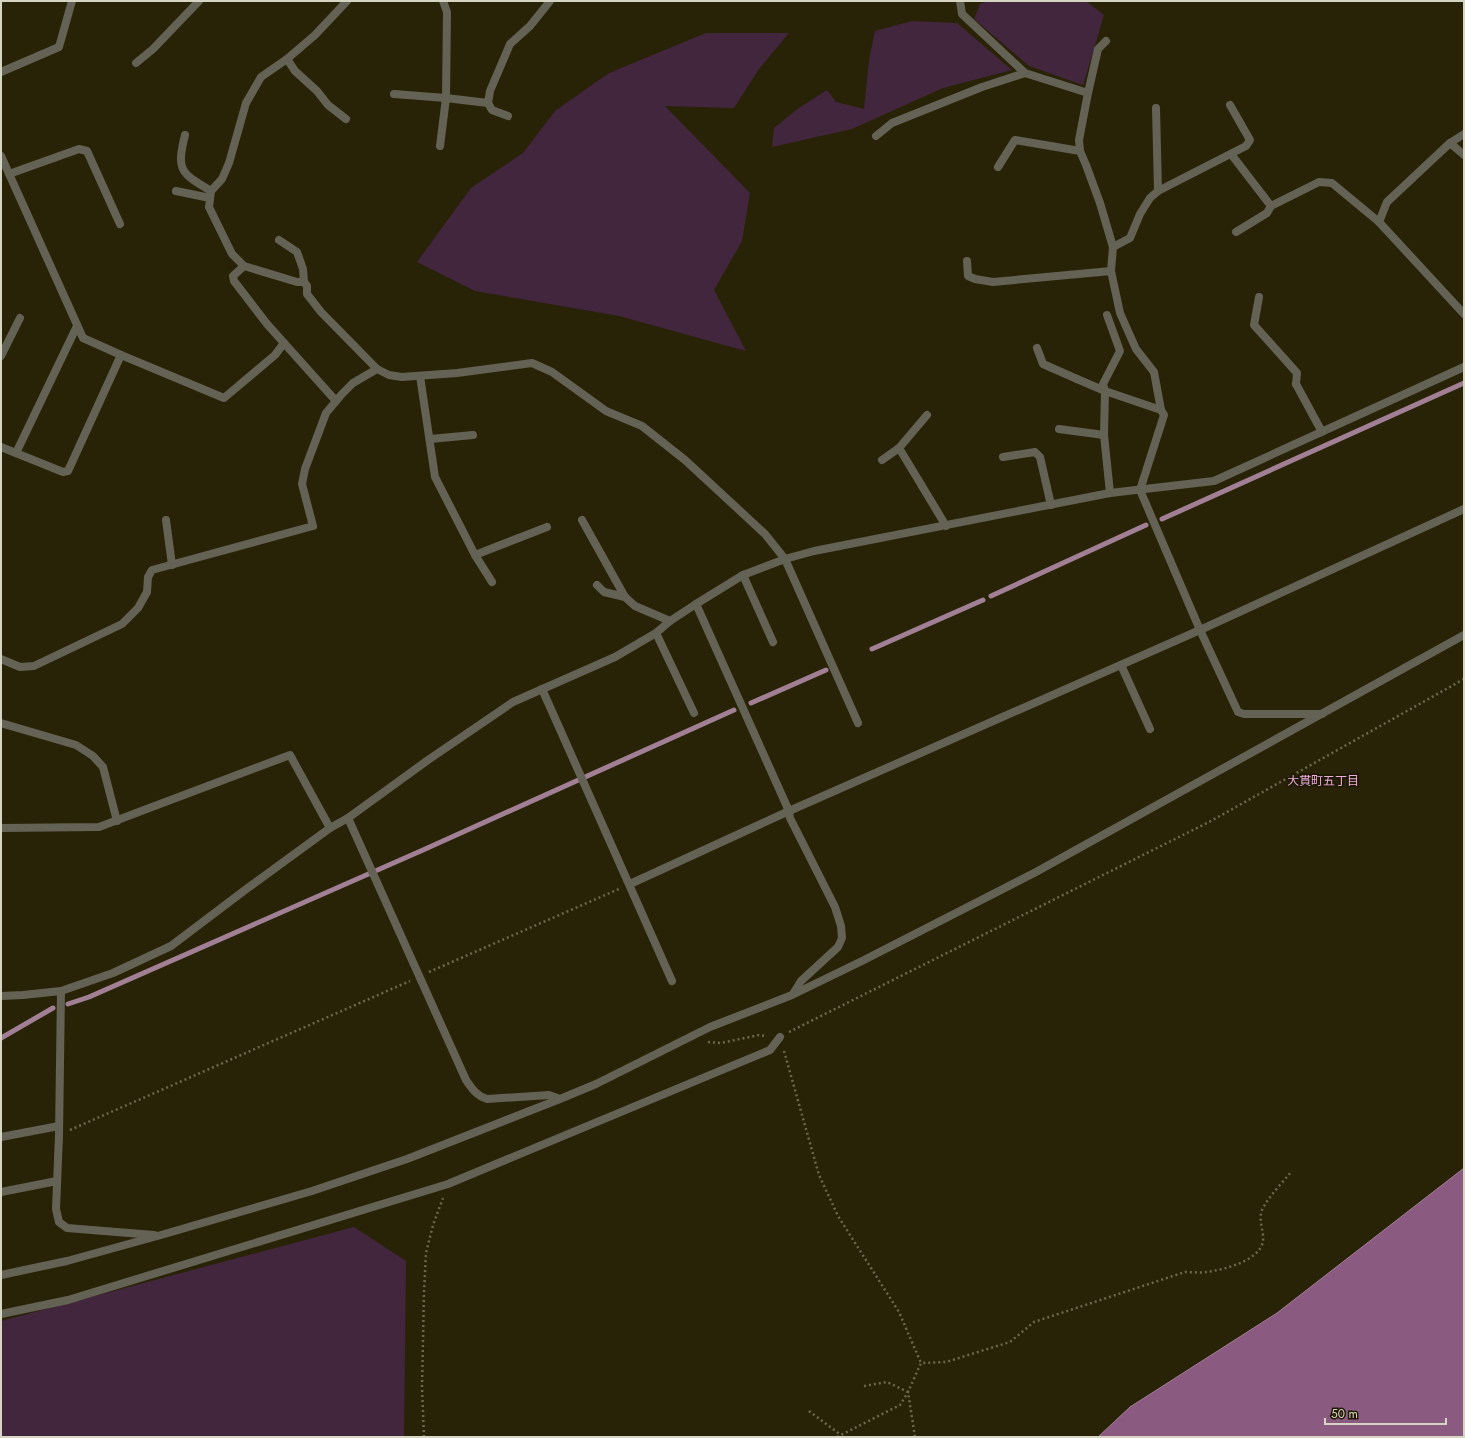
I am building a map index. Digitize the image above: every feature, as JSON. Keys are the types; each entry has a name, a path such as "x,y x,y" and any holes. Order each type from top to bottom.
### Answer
{"street":[{"path":"1,72 59,47 72,1"},
{"path":"136,63 154,49 199,1"},
{"path":"304,282 297,282 244,266 232,254 209,207 211,195 222,179 229,163 246,102 261,77 287,59 315,35 347,1"},
{"path":"440,146 446,98 447,12 443,1"},
{"path":"508,116 492,110 488,103 490,91 510,44 530,26 550,1"},
{"path":"960,1 962,14 1025,73 1088,94"},
{"path":"1106,41 1098,50 1079,140 1080,151 1100,203 1113,247 1110,271 1120,313 1136,349 1154,372 1161,410 1164,415 1140,490 1200,630 1238,712 1244,714 1323,714"},
{"path":"287,59 295,71 317,90 328,105 346,119"},
{"path":"876,136 892,123 982,87 1025,73"},
{"path":"394,94 488,103"},
{"path":"1113,247 1130,238 1140,214 1150,198 1158,191 1246,146 1250,140 1230,105"},
{"path":"1156,108 1158,191"},
{"path":"1379,222 1387,202 1450,143 1464,134"},
{"path":"185,135 181,151 181,167 190,179 211,195"},
{"path":"998,167 1015,140 1080,151"},
{"path":"1450,143 1464,155"},
{"path":"9,174 79,149 87,151 120,224"},
{"path":"1231,154 1271,206"},
{"path":"1,156 83,338 224,398 275,355 284,343"},
{"path":"1236,232 1268,213 1271,206 1319,182 1332,183 1379,222 1464,314"},
{"path":"176,191 211,195"},
{"path":"279,240 297,252 304,282 307,286 307,294 321,312 378,369 390,375 402,377 457,373 532,363 552,372 606,411 642,426 685,460 765,534 785,559 858,723"},
{"path":"967,261 968,276 975,279 993,282 1110,271"},
{"path":"244,266 233,276 234,281 267,324 336,401"},
{"path":"1259,297 1254,325 1297,373 1296,384 1322,432"},
{"path":"1107,315 1120,350 1103,384 1104,434 1110,493"},
{"path":"1,356 20,318"},
{"path":"16,453 77,326"},
{"path":"1037,348 1043,364 1104,391 1161,410"},
{"path":"1,448 63,472 68,471 121,355"},
{"path":"1,996 61,991 113,973 171,946 244,890 287,861 330,828 348,818 428,760 513,702 616,657 656,633 670,621 743,575 785,559 814,551 1110,493 1214,481 1464,367"},
{"path":"1,659 20,667 34,666 122,624 138,608 147,592 148,577 152,570 313,526 302,484 305,469 326,413 354,383 378,369"},
{"path":"420,376 436,477 475,555 492,582"},
{"path":"882,460 899,448 927,415"},
{"path":"1059,430 1104,434"},
{"path":"430,439 473,435"},
{"path":"899,448 946,526"},
{"path":"1003,457 1035,452 1040,457 1051,505"},
{"path":"630,884 789,811 1200,630 1464,509"},
{"path":"166,520 172,565"},
{"path":"582,520 624,597 635,606 670,621"},
{"path":"475,555 547,527"},
{"path":"743,575 773,642"},
{"path":"597,585 604,592 624,597"},
{"path":"696,604 789,811 790,818 835,907 841,926 842,938 838,947 801,981 792,995"},
{"path":"656,633 694,713"},
{"path":"1,1275 67,1261 312,1191 407,1160 602,1081 710,1027 792,995 1036,872 1464,635"},
{"path":"1121,664 1150,729"},
{"path":"542,689 672,981"},
{"path":"1,723 76,745 93,756 104,767 117,821"},
{"path":"1,828 99,827 290,755 330,828"},
{"path":"348,818 466,1080 474,1092 480,1097 487,1099 549,1094 560,1099"},
{"path":"61,991 59,1135 56,1209 59,1222 67,1228 161,1235"},
{"path":"1,1314 68,1300 448,1184 770,1050 780,1037"},
{"path":"1,1137 59,1126"},
{"path":"1,1192 57,1182"}],"path":[{"path":"707,1042 721,1043 759,1035 780,1037 1211,821 1464,679"},
{"path":"59,1135 630,884"},
{"path":"780,1037 819,1175 838,1216 900,1312 921,1363 908,1392 900,1405 837,1437"},
{"path":"921,1363 946,1362 1010,1342 1034,1322 1185,1272 1207,1272 1240,1264 1256,1254 1263,1242 1262,1211 1272,1195 1292,1171"},
{"path":"424,1437 422,1387 426,1253 433,1225 448,1184"},
{"path":"864,1386 887,1382 908,1392"},
{"path":"908,1392 915,1437"},
{"path":"808,1411 841,1435"}],"shaded area":[{"path":"988,1 1086,1 1104,15 1083,85 1029,66 974,19 980,4"},
{"path":"912,21 957,23 1012,70 943,88 852,129 772,147 774,128 799,108 827,90 836,102 864,109 869,60 875,31"},
{"path":"706,33 789,33 759,69 734,108 665,106 750,193 742,241 714,290 746,351 619,316 475,291 417,262 471,188 523,153 555,111 609,73"},
{"path":"1464,1168 1464,1437 1098,1437 1130,1407 1277,1313"},
{"path":"354,1227 406,1261 404,1437 1,1437 1,1321"}],"waterway":[{"path":"1162,519 1464,383"},
{"path":"991,596 1146,525"},
{"path":"872,649 983,600"},
{"path":"751,703 826,670"},
{"path":"68,1004 89,997 423,850 734,710"},
{"path":"1,1038 53,1008"}],"district":[{"name":"大貫町五丁目","path":"1323,781"}]}
